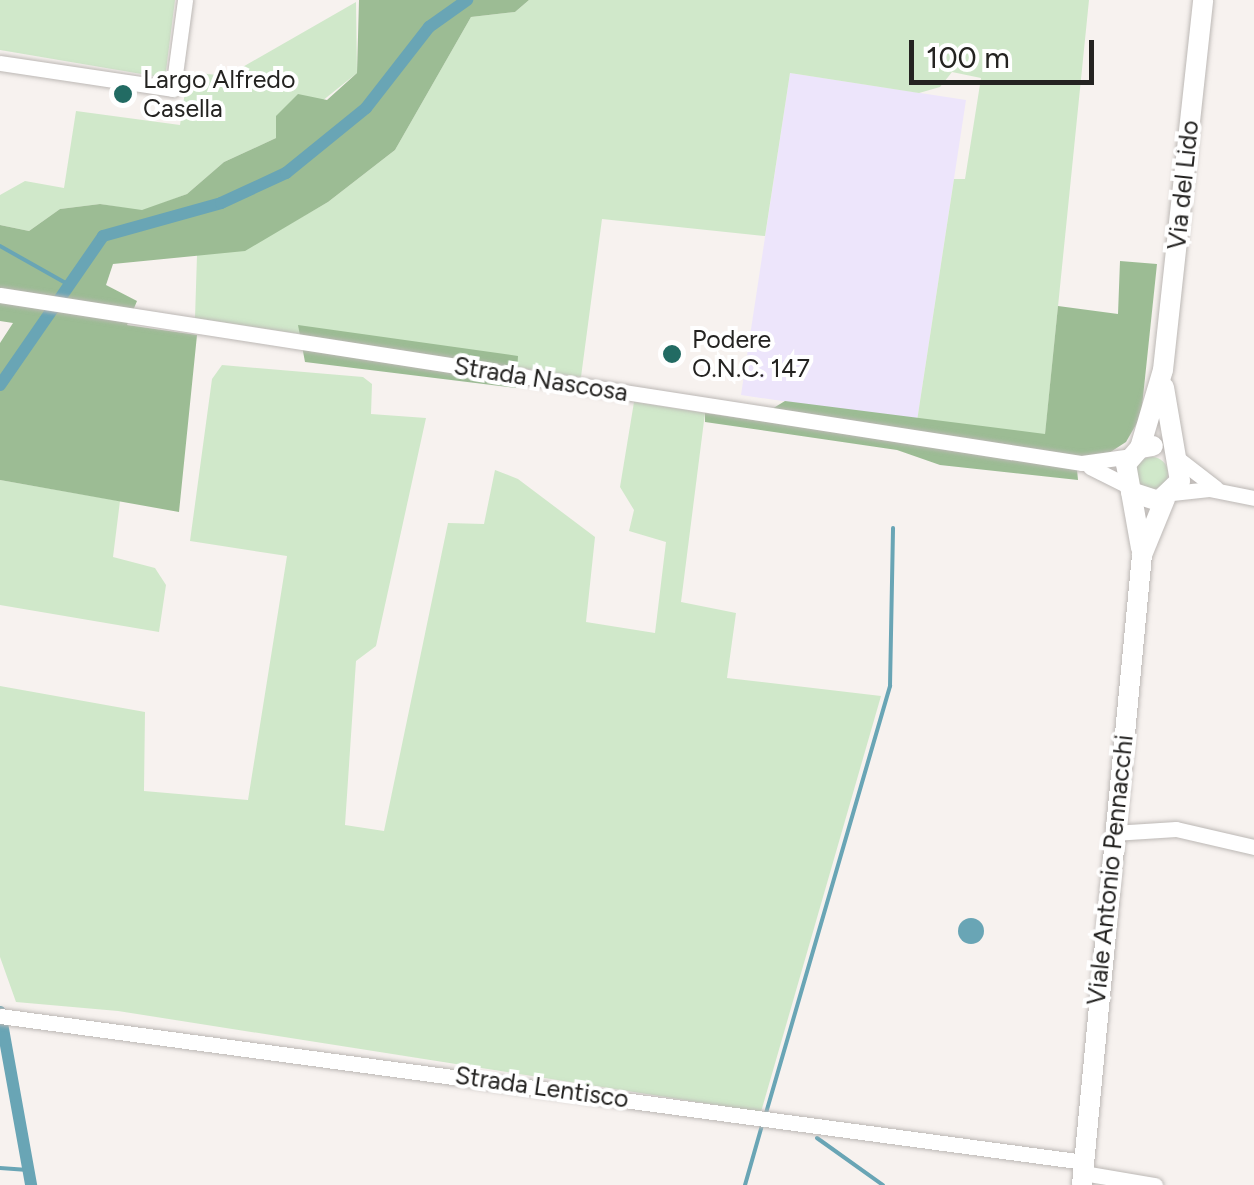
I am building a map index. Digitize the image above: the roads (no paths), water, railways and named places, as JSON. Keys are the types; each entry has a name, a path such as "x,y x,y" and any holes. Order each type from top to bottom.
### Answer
{"main road":[{"name":"Via del Lido","path":"1136,452 1163,370 1204,0"},
{"name":"Via del Lido","path":"1163,370 1177,458"},
{"path":"1165,448 1177,458 1180,481 1169,497 1148,502 1130,489 1136,452 1165,448"},
{"name":"Viale Antonio Pennacchi","path":"1083,1173 1142,555 1130,489"},
{"name":"Viale Antonio Pennacchi","path":"1142,555 1169,497"}],"street":[{"path":"0,62 173,88 185,0"},
{"name":"Strada Nascosa","path":"0,295 1082,463 1130,489"},
{"name":"Strada Nascosa","path":"1082,463 1136,452"},
{"path":"1177,458 1220,490"},
{"path":"1169,497 1220,490 1254,498"},
{"path":"1113,833 1176,828 1254,847"},
{"name":"Strada Lentisco","path":"0,1016 749,1118 1155,1185"}],"water":[{"path":"971,918 980,922 984,931 980,940 971,944 962,940 958,931 962,922"}],"waterway":[{"path":"0,385 103,236 221,203 286,173 366,108 429,27 467,0"},
{"path":"0,246 71,286"},
{"path":"766,1113 890,686 893,528"},
{"path":"0,1012 31,1185"},
{"path":"745,1185 763,1122"},
{"path":"817,1138 883,1185"},
{"path":"0,1168 28,1170"}],"place":[{"name":"Largo Alfredo Casella","path":"123,94"},
{"name":"Podere O.N.C. 147","path":"672,354"}]}
